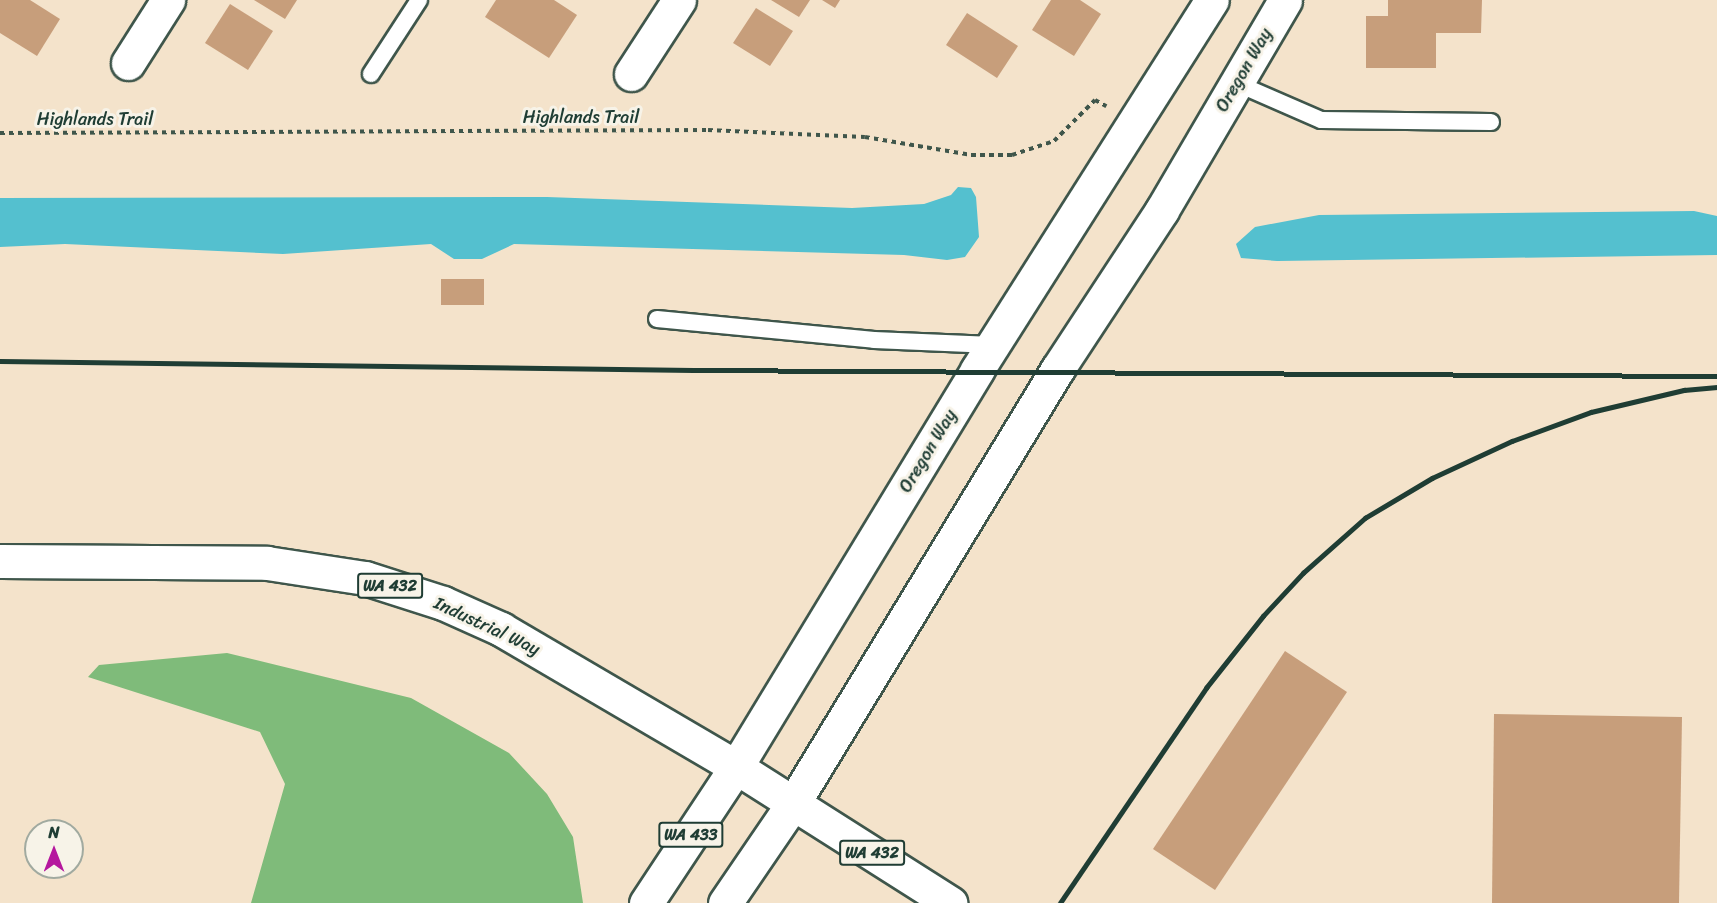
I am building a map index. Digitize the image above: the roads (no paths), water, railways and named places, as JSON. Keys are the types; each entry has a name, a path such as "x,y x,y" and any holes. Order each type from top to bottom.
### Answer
{"main road":[{"path":"128,63 168,0"},
{"path":"632,74 679,0"},
{"name":"Oregon Way","path":"646,903 736,767 993,345 1212,0"},
{"name":"Oregon Way","path":"725,903 794,802 1057,370 1162,210 1285,0"},
{"name":"Industrial Way","path":"0,561 267,563 365,578 443,603 501,629 794,802"},
{"name":"WA 432","path":"794,802 950,903"}],"lane":[{"path":"371,74 419,0"},
{"path":"1236,83 1321,120 1491,122"},
{"path":"657,319 874,340 993,345"}],"water":[{"path":"958,187 971,188 976,197 979,237 965,257 947,260 904,255 514,244 482,259 454,259 431,244 283,254 65,244 0,247 0,198 547,197 852,208 924,204 951,195"},
{"path":"1694,211 1717,216 1717,255 1277,261 1241,258 1236,244 1255,227 1319,215"}],"railway":[{"path":"0,361 693,370 1717,376"},
{"path":"1060,903 1206,688 1263,616 1303,573 1365,518 1432,478 1512,441 1591,412 1684,390 1717,387"}]}
